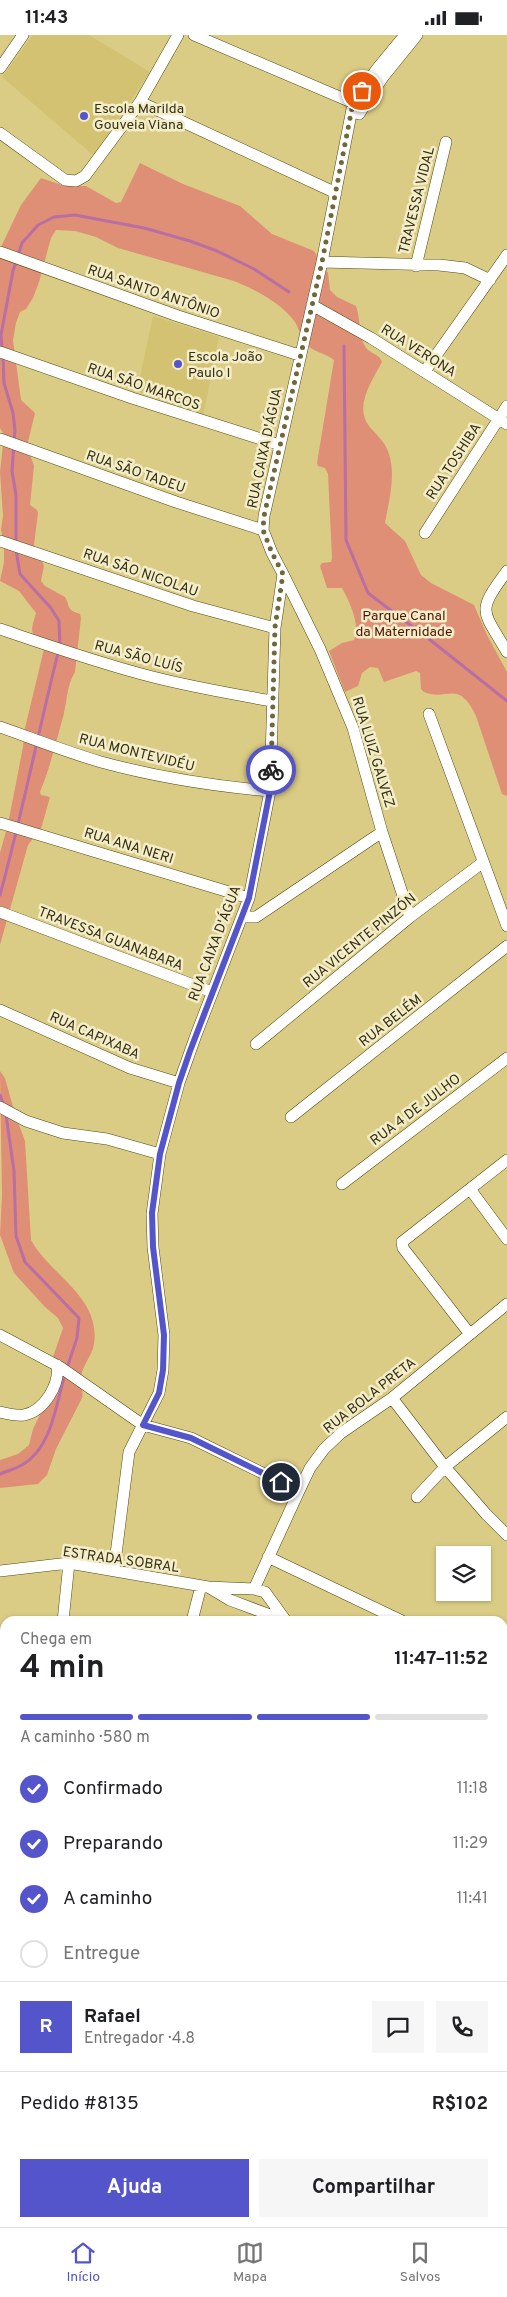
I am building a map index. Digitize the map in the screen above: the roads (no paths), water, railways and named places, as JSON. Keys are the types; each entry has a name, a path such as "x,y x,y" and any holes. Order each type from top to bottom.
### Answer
{"street":[{"path":"0,67 22,35"},
{"path":"0,133 65,180 76,181 85,176 140,103 178,35"},
{"path":"194,35 358,105"},
{"name":"RUA CAIXA D'ÁGUA","path":"114,1570 129,1452 159,1393 163,1370 164,1335 153,1247 152,1213 160,1154 179,1083 249,898 270,791 275,627 283,574 263,530 264,516 299,355 306,336 346,146 358,105 370,78 405,35"},
{"name":"RUA CAIXA D'ÁGUA","path":"358,105 417,35"},
{"path":"332,95 347,95 370,78"},
{"path":"140,103 336,193"},
{"name":"TRAVESSA VIDAL","path":"416,265 446,142"},
{"name":"RUA SANTO ANTÔNIO","path":"2,253 178,316 299,355"},
{"path":"425,371 507,255"},
{"path":"322,262 465,268 490,280"},
{"name":"RUA VERONA","path":"312,305 371,338 502,421"},
{"name":"RUA SÃO MARCOS","path":"4,353 132,398 280,445"},
{"name":"RUA TOSHIBA","path":"424,533 502,421 507,406"},
{"name":"RUA SÃO TADEU","path":"2,440 176,502 263,530"},
{"name":"RUA SÃO NICOLAU","path":"4,542 193,606 275,627"},
{"path":"506,649 486,616 484,605 507,571"},
{"name":"RUA LUIZ GALVEZ","path":"283,574 320,649 347,713 382,832 410,917"},
{"name":"RUA SÃO LUÍS","path":"0,629 67,652 152,677 272,701"},
{"path":"429,714 482,863 505,911 507,926"},
{"name":"RUA MONTEVIDÉU","path":"0,727 102,762 220,787 270,791"},
{"name":"RUA ANA NERI","path":"4,824 249,898"},
{"path":"243,917 256,917 382,832"},
{"name":"RUA VICENTE PINZÓN","path":"256,1044 410,917 482,863"},
{"name":"TRAVESSA GUANABARA","path":"3,913 212,992"},
{"name":"RUA BELÉM","path":"291,1117 507,946"},
{"name":"RUA CAPIXABA","path":"0,1010 130,1068 179,1083"},
{"name":"RUA 4 DE JULHO","path":"342,1184 507,1058"},
{"path":"0,1107 21,1118 63,1133 107,1139 160,1154"},
{"path":"470,1333 404,1248 402,1242 507,1161"},
{"path":"470,1189 507,1239"},
{"name":"RUA BOLA PRETA","path":"254,1589 310,1468 324,1449 342,1433 392,1398 507,1304"},
{"path":"0,1335 59,1366 143,1425 191,1438 299,1491"},
{"path":"0,1412 17,1415 31,1413 44,1402 54,1388 59,1375 59,1366"},
{"path":"392,1398 445,1467 505,1531"},
{"path":"417,1497 445,1467 507,1417"},
{"path":"268,1557 392,1616"},
{"path":"64,1616 69,1563"},
{"name":"ESTRADA SOBRAL","path":"0,1571 69,1563 205,1587 254,1589 265,1592 282,1616"},
{"path":"194,1616 205,1587"},
{"name":"ESTRADA SOBRAL","path":"205,1587 230,1601 273,1616"},
{"path":"230,1601 236,1588"},
{"path":"262,1612 269,1598"}],"waterway":[{"path":"2,349 1,335 13,271 22,243 38,225 54,217 75,215 144,228 190,241 217,251 254,269 289,292"},
{"path":"344,346 346,540 368,593 418,631"},
{"path":"3,355 4,383 13,413 15,430 12,471 16,495 16,544"},
{"path":"16,550 20,574 51,608 59,621 60,646"},
{"path":"429,639 507,701"},
{"path":"0,895 16,835 58,653"},
{"path":"0,1095 4,1106"},
{"path":"6,1115 14,1171 16,1236 25,1262 79,1318 77,1338 67,1368"},
{"path":"0,1474 22,1465 40,1448 51,1424 65,1374"}],"place":[{"name":"Escola Marilda Gouveia Viana","path":"84,116"},
{"name":"Escola João Paulo I","path":"178,364"}],"park label":[{"name":"Parque Canal da Maternidade","path":"404,623"}]}
